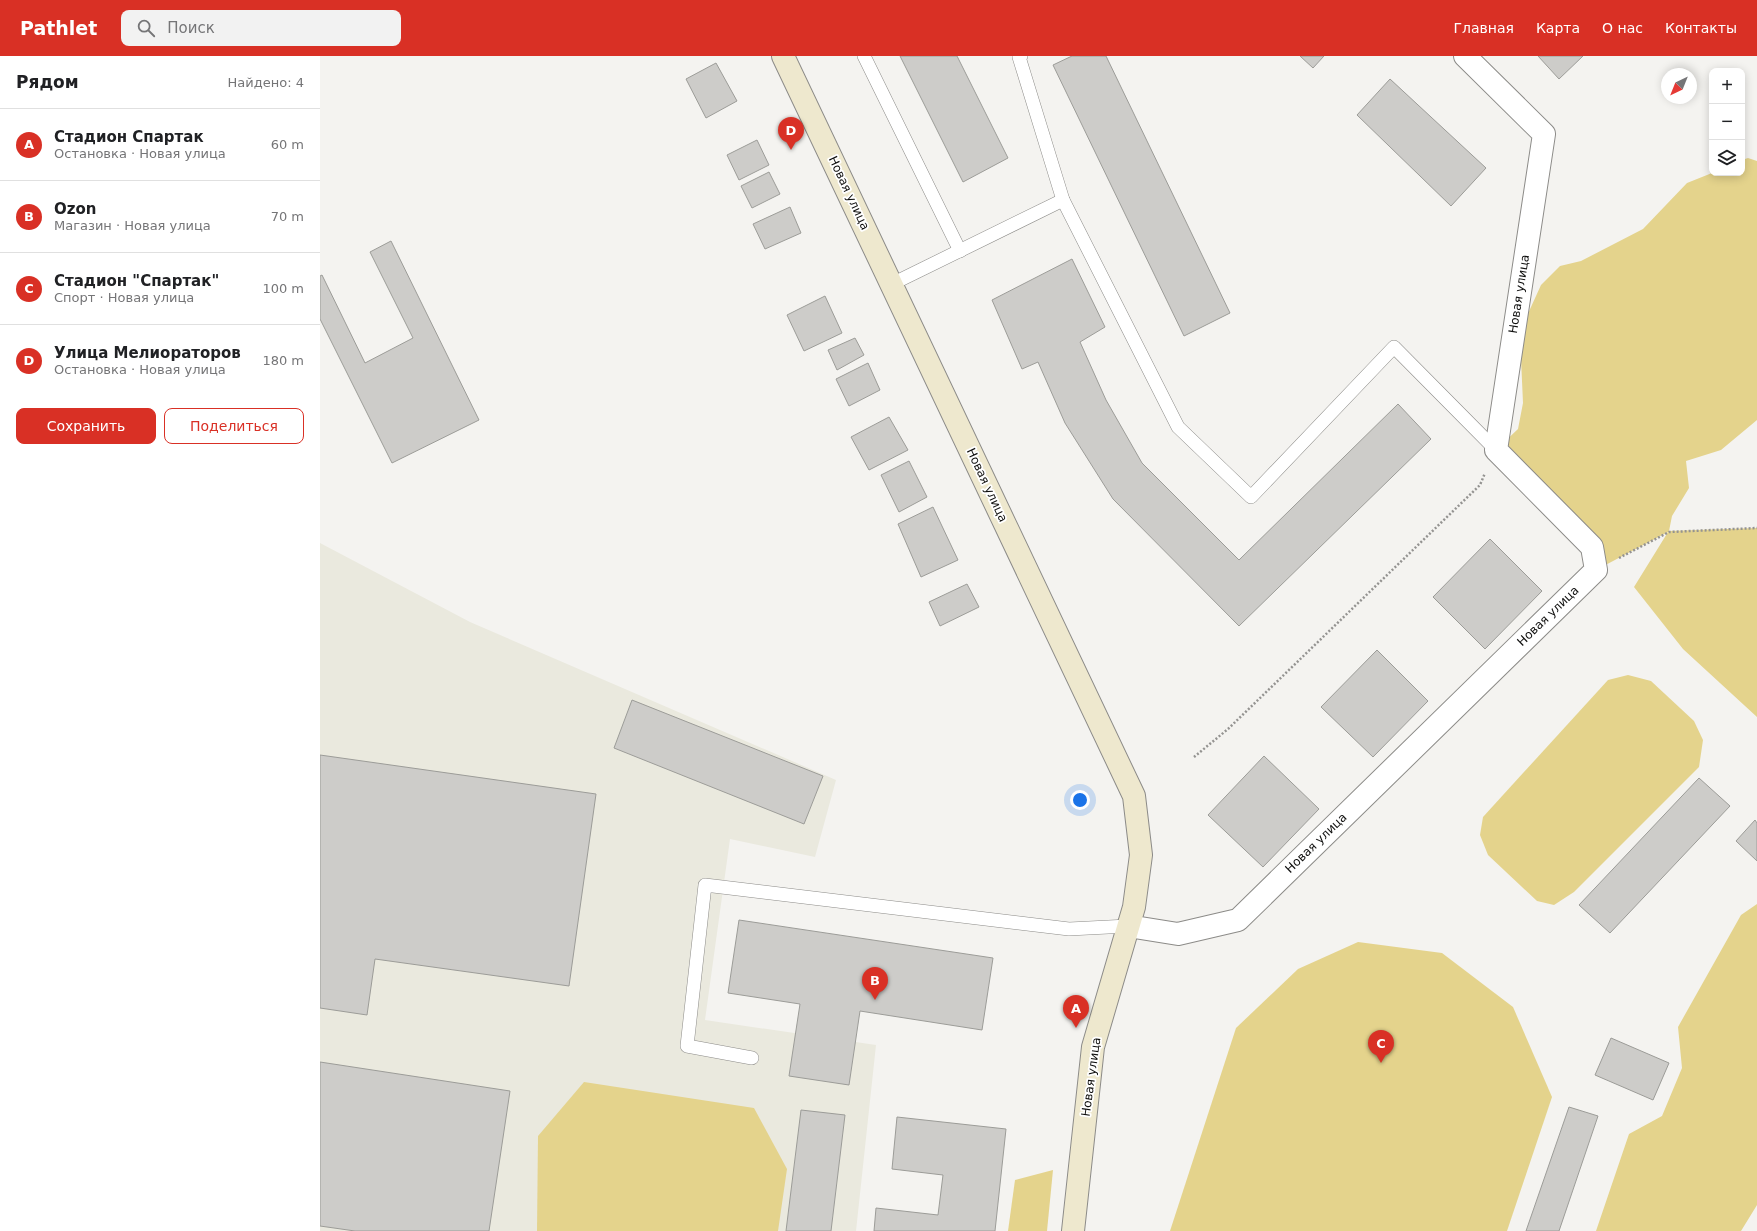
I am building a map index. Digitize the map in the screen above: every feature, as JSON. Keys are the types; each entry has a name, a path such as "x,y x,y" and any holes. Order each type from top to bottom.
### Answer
{"street":[{"name":"Новая улица","path":"783,56 1134,796 1141,855 1134,907 1093,1047 1073,1231"},
{"name":"Новая улица","path":"1470,58 1544,134 1496,450"},
{"path":"1496,450 1592,547 1596,570"},
{"name":"Новая улица","path":"1128,926 1178,934 1238,920 1596,570"}],"lane":[{"path":"864,56 960,251"},
{"path":"1020,56 1018,57 1063,200 1178,427 1251,497 1394,347 1496,450"},
{"path":"892,284 1063,200"},
{"path":"752,1058 687,1046 705,885 1069,929 1128,926"}],"path":[{"path":"1194,757 1228,729 1480,485 1496,450"},
{"path":"1596,570 1669,532 1757,528"}],"shaded area":[{"path":"1748,158 1757,161 1757,420 1721,450 1686,461 1689,488 1672,516 1669,531 1757,528 1757,717 1683,649 1634,587 1668,532 1596,570 1592,547 1496,450 1518,429 1523,403 1521,359 1526,318 1541,285 1560,266 1581,261 1643,229 1687,183 1709,174 1709,176 1745,176 1745,159"},
{"path":"320,543 470,622 836,780 815,857 730,839 705,1020 876,1045 856,1231 320,1231"},
{"path":"1628,675 1651,681 1694,721 1703,740 1699,767 1574,892 1554,905 1537,901 1488,855 1480,835 1483,817 1608,680"},
{"path":"1757,904 1757,1205 1741,1231 1596,1231 1629,1134 1662,1116 1682,1068 1678,1027 1741,915"},
{"path":"1358,942 1442,953 1513,1007 1552,1097 1507,1231 1170,1231 1236,1028 1298,969"},
{"path":"584,1082 754,1108 787,1169 778,1231 537,1231 538,1136"},
{"path":"1053,1170 1047,1231 1008,1231 1015,1180"}],"building":[{"path":"900,56 957,56 1008,158 963,182"},
{"path":"1072,56 1106,56 1230,313 1184,336 1053,65"},
{"path":"1300,56 1324,56 1313,68"},
{"path":"1538,56 1583,56 1559,79"},
{"path":"716,63 737,101 706,118 686,79"},
{"path":"1390,79 1486,168 1451,206 1357,115"},
{"path":"757,140 769,165 739,180 727,155"},
{"path":"769,172 780,194 752,208 741,186"},
{"path":"790,207 801,233 765,249 753,224"},
{"path":"391,241 479,420 392,463 320,319 320,276 322,275 365,363 413,338 370,252"},
{"path":"1072,259 1105,327 1080,342 1106,400 1142,463 1239,560 1398,404 1431,439 1239,626 1113,499 1065,423 1038,362 1022,369 992,300"},
{"path":"825,296 842,333 804,351 787,315"},
{"path":"855,338 864,355 837,370 828,350"},
{"path":"868,363 880,390 849,406 836,379"},
{"path":"889,417 908,450 869,470 851,437"},
{"path":"909,461 927,497 899,512 881,475"},
{"path":"933,507 958,560 921,577 898,524"},
{"path":"1490,539 1542,591 1485,649 1433,597"},
{"path":"967,584 979,607 940,626 929,602"},
{"path":"1377,650 1428,701 1373,757 1321,707"},
{"path":"632,700 823,776 804,824 614,748"},
{"path":"320,755 596,794 569,986 375,959 367,1015 320,1008"},
{"path":"1264,756 1319,809 1263,867 1208,815"},
{"path":"1699,778 1730,806 1610,933 1579,905"},
{"path":"1755,820 1757,823 1757,861 1736,841"},
{"path":"739,920 993,958 982,1030 860,1011 849,1085 789,1076 800,1004 728,993"},
{"path":"1611,1038 1669,1063 1653,1100 1595,1075"},
{"path":"320,1062 510,1091 489,1231 355,1231 320,1226"},
{"path":"1569,1107 1598,1116 1559,1231 1526,1231"},
{"path":"801,1110 845,1115 831,1231 786,1231"},
{"path":"897,1117 1006,1129 995,1231 874,1231 876,1208 938,1215 943,1175 892,1169"}],"place":[{"name":"Улица Мелиораторов","path":"791,150"},
{"name":"Ozon","path":"875,1000"},
{"name":"Стадион Спартак","path":"1076,1028"},
{"name":"Стадион \"Спартак\"","path":"1381,1063"}]}
